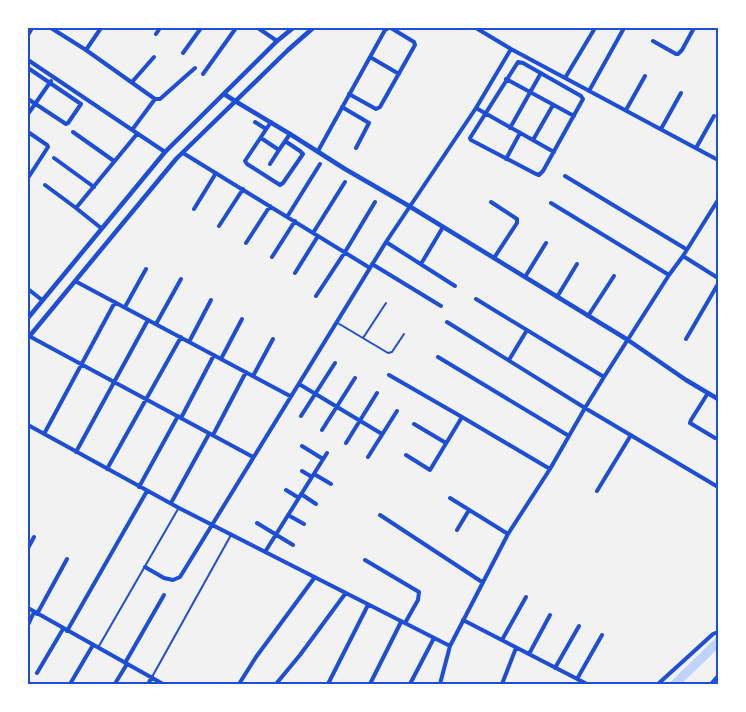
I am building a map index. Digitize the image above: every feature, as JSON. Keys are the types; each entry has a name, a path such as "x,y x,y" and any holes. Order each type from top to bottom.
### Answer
{"street":[{"path":"28,35 32,28"},
{"path":"51,28 86,50 155,99 160,99 195,68"},
{"path":"86,50 100,28"},
{"path":"156,34 160,28"},
{"path":"183,53 201,28"},
{"path":"203,74 236,28"},
{"path":"258,28 277,41"},
{"path":"28,318 165,152 277,41 293,28"},
{"path":"253,457 114,381 28,337 164,173 288,50 313,28"},
{"path":"318,151 349,94 385,30 390,28 415,43 416,45 380,107 377,109 349,94"},
{"path":"476,28 511,49 718,159"},
{"path":"565,78 595,28"},
{"path":"589,91 624,28"},
{"path":"653,41 678,54 694,28"},
{"path":"145,567 164,578 173,580 180,576 386,242 476,108 511,49"},
{"path":"132,82 154,57"},
{"path":"370,57 399,74"},
{"path":"28,60 165,152"},
{"path":"518,62 523,63 582,97 582,101 554,152 543,171 539,174 470,138 506,79 518,62"},
{"path":"28,68 80,103 80,105 66,124 28,99"},
{"path":"510,128 541,73"},
{"path":"626,110 645,76"},
{"path":"28,114 53,77"},
{"path":"506,79 574,116"},
{"path":"224,94 628,340 686,380 718,399"},
{"path":"661,129 681,94"},
{"path":"132,130 155,99"},
{"path":"533,140 553,104"},
{"path":"342,107 369,123 356,148"},
{"path":"476,108 554,152"},
{"path":"696,148 714,116"},
{"path":"255,122 266,129"},
{"path":"271,122 246,162 280,185 284,183 303,154 285,140"},
{"path":"74,132 114,161"},
{"path":"506,158 520,133"},
{"path":"76,208 137,134"},
{"path":"270,164 290,134"},
{"path":"28,135 47,145 48,148 28,178"},
{"path":"260,138 279,150"},
{"path":"183,153 318,236 441,306"},
{"path":"54,158 94,186"},
{"path":"287,216 320,164"},
{"path":"194,209 216,173"},
{"path":"565,176 686,249"},
{"path":"313,233 345,182"},
{"path":"45,185 101,228"},
{"path":"219,226 243,189"},
{"path":"440,684 450,646 508,534 550,469 604,377 718,200"},
{"path":"316,296 375,202"},
{"path":"491,202 517,219 517,223 494,258"},
{"path":"551,203 669,275"},
{"path":"246,243 270,206"},
{"path":"272,257 295,221"},
{"path":"421,264 443,227"},
{"path":"295,272 318,236"},
{"path":"386,242 455,286"},
{"path":"525,277 546,243"},
{"path":"683,256 718,278"},
{"path":"557,297 578,264"},
{"path":"125,308 146,269"},
{"path":"588,316 614,276"},
{"path":"156,324 181,279"},
{"path":"75,281 290,396"},
{"path":"686,339 718,284"},
{"path":"28,289 42,300"},
{"path":"476,299 604,377"},
{"path":"189,342 212,300"},
{"path":"44,434 115,302"},
{"path":"76,452 148,320"},
{"path":"221,359 242,320"},
{"path":"448,322 585,408 718,487"},
{"path":"509,360 527,330"},
{"path":"107,469 181,337"},
{"path":"253,376 272,339"},
{"path":"139,487 214,355"},
{"path":"438,357 569,436"},
{"path":"301,416 335,363"},
{"path":"171,504 246,372"},
{"path":"389,376 550,469"},
{"path":"322,430 355,378"},
{"path":"298,384 382,434"},
{"path":"346,443 377,393"},
{"path":"708,393 690,423 714,438"},
{"path":"368,457 396,411"},
{"path":"406,455 430,470 462,417"},
{"path":"414,424 446,443"},
{"path":"28,425 211,525 450,646"},
{"path":"597,491 630,435"},
{"path":"302,446 323,459"},
{"path":"265,552 327,454"},
{"path":"302,471 331,484"},
{"path":"286,490 316,504"},
{"path":"37,673 65,630 147,491"},
{"path":"450,498 508,534"},
{"path":"457,530 469,510"},
{"path":"288,514 304,524"},
{"path":"380,515 482,582"},
{"path":"257,523 293,545"},
{"path":"28,548 34,537"},
{"path":"28,624 67,559"},
{"path":"365,560 419,592 418,600 403,623 370,684"},
{"path":"238,684 315,577"},
{"path":"276,684 345,594"},
{"path":"116,682 164,595"},
{"path":"502,640 526,597"},
{"path":"328,684 368,605"},
{"path":"28,608 163,684"},
{"path":"529,654 550,615"},
{"path":"463,620 587,684"},
{"path":"555,668 579,626"},
{"path":"658,684 713,634 718,632"},
{"path":"577,679 602,635"},
{"path":"410,684 434,638"},
{"path":"70,684 93,645"},
{"path":"502,684 516,648"},
{"path":"711,684 718,676"},
{"path":"148,684 152,677"}],"lane":[{"path":"363,338 386,302"},
{"path":"336,322 388,353 392,352 404,334"},
{"path":"98,648 179,508"},
{"path":"152,677 231,535"}],"waterway":[{"path":"675,684 718,642"}]}
